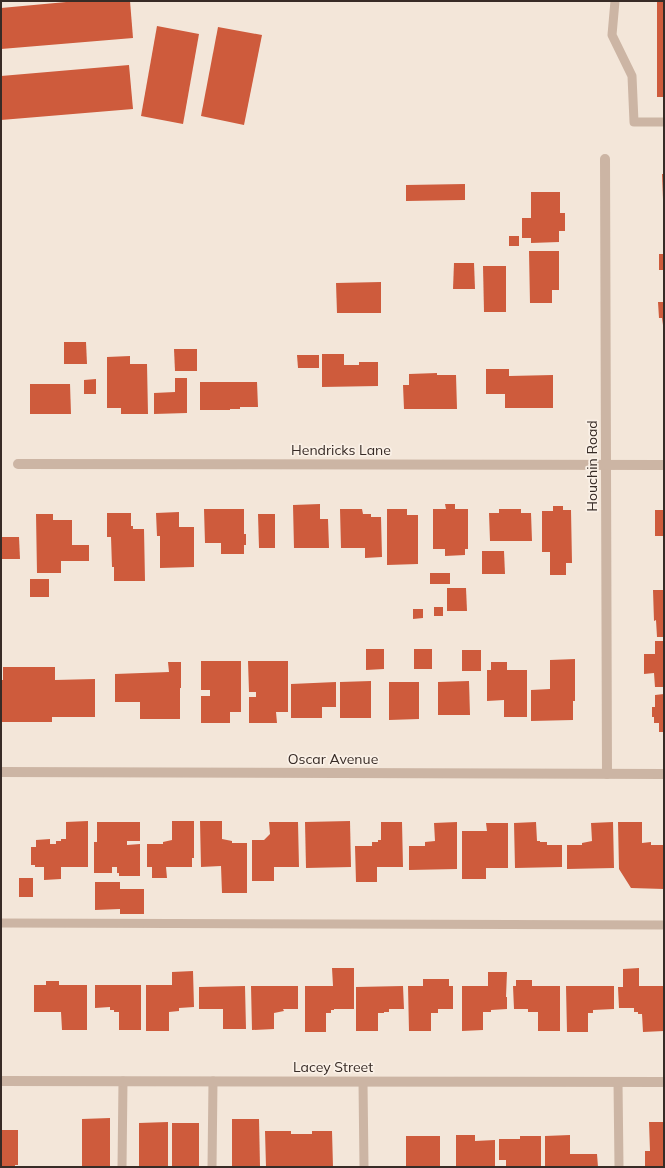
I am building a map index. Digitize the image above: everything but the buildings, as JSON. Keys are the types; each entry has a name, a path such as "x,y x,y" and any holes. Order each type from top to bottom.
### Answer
{"street":[{"name":"Houchin Road","path":"605,159 607,774"},
{"name":"Hendricks Lane","path":"18,464 664,465"},
{"name":"Oscar Avenue","path":"1,772 664,774"},
{"name":"Lacey Street","path":"1,1080 664,1082"}],"lane":[{"path":"615,1 612,35 632,76 634,122 664,122"},
{"path":"1,923 664,924"},
{"path":"122,1167 123,1081"},
{"path":"212,1167 213,1081"},
{"path":"363,1082 364,1167"},
{"path":"618,1082 619,1167"}]}
